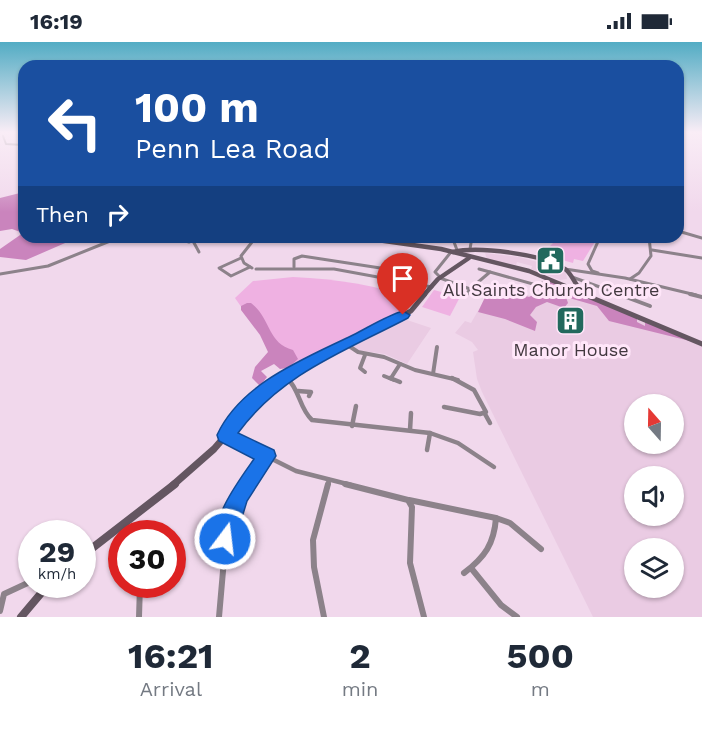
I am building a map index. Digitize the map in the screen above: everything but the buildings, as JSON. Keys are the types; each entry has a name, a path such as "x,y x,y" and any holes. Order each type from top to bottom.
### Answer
{"street":[{"path":"684,233 702,238"},
{"path":"0,274 48,266 105,243"},
{"path":"194,243 200,251"},
{"path":"241,258 243,251 250,243"},
{"path":"400,243 453,251 469,258 529,271 563,283 701,343"},
{"path":"454,243 453,251 435,272 440,278 470,289"},
{"path":"470,249 471,243"},
{"path":"597,243 588,264 594,272 613,277"},
{"path":"630,279 639,273 651,256 650,243"},
{"path":"453,251 470,249 526,257 565,269 630,279 702,297"},
{"path":"652,250 702,258"},
{"path":"294,267 294,259 302,256 413,273"},
{"path":"241,258 220,264 219,268 231,276 253,268 334,269 432,287"},
{"path":"241,258 253,268"},
{"path":"130,520 185,476 225,435 253,400 284,375 411,310 440,278 469,258"},
{"path":"383,278 390,260"},
{"path":"479,269 540,286 542,283"},
{"path":"565,269 570,278 588,294"},
{"path":"462,295 466,296 470,289 490,272"},
{"path":"563,283 570,278"},
{"path":"570,278 650,306"},
{"path":"633,306 637,301"},
{"path":"346,344 354,351 365,355 380,356 468,383 480,399 490,423"},
{"path":"433,374 437,347"},
{"path":"365,355 360,368 365,372"},
{"path":"391,378 400,364"},
{"path":"284,375 295,384 303,411 312,420 429,433 458,443 494,467"},
{"path":"384,376 400,382"},
{"path":"298,391 311,392 309,396"},
{"path":"352,426 356,405"},
{"path":"444,407 485,414"},
{"path":"410,430 411,413"},
{"path":"427,450 429,433"},
{"path":"225,435 296,471 510,523 541,549"},
{"path":"219,617 227,525 240,495 267,456"},
{"path":"324,617 314,567 313,540 328,480"},
{"path":"408,500 412,507 410,563 424,617"},
{"path":"464,573 492,548 495,518"},
{"path":"471,568 501,605 516,617"},
{"path":"0,611 4,594 18,588"},
{"path":"21,617 37,598"},
{"path":"139,617 140,598"}],"shaded area":[{"path":"18,194 18,231 12,229 0,231 0,198"},
{"path":"18,236 18,243 65,243 26,260 0,257 0,249"},
{"path":"553,243 594,243 583,261 574,259 573,263 541,254 549,252 547,249"},
{"path":"485,253 519,257 560,268 566,273 567,279 560,280 531,269 532,266 517,262 516,265 487,260"},
{"path":"293,277 356,283 417,299 398,315 284,368 235,298 253,281"},
{"path":"546,278 637,317 637,322 645,326 645,322 694,342 609,321 597,306 566,297 568,303 564,308 547,302 536,307 530,315 537,322 535,331 505,319 478,312 487,293 493,288 502,288 529,297 535,294 545,298 550,293 542,284"},
{"path":"545,280 702,346 702,617 593,617 482,392 477,379 473,352 478,350 472,342 455,333 465,321 471,323 491,288 501,287 537,298"},
{"path":"434,290 460,297 450,316 422,307"},
{"path":"251,303 257,309 278,342 293,350 298,359 288,368 280,369 274,364 261,371 267,377 260,386 252,378 255,367 268,352 260,335 241,310 241,306"},
{"path":"404,319 431,328 407,364 385,354 357,350 353,346"}],"place":[{"name":"All Saints Church Centre","path":"551,260"},
{"name":"Manor House","path":"571,320"}],"route":[{"path":"225,539 227,525 240,495 267,456 225,435 260,394 284,375 403,315"}]}
